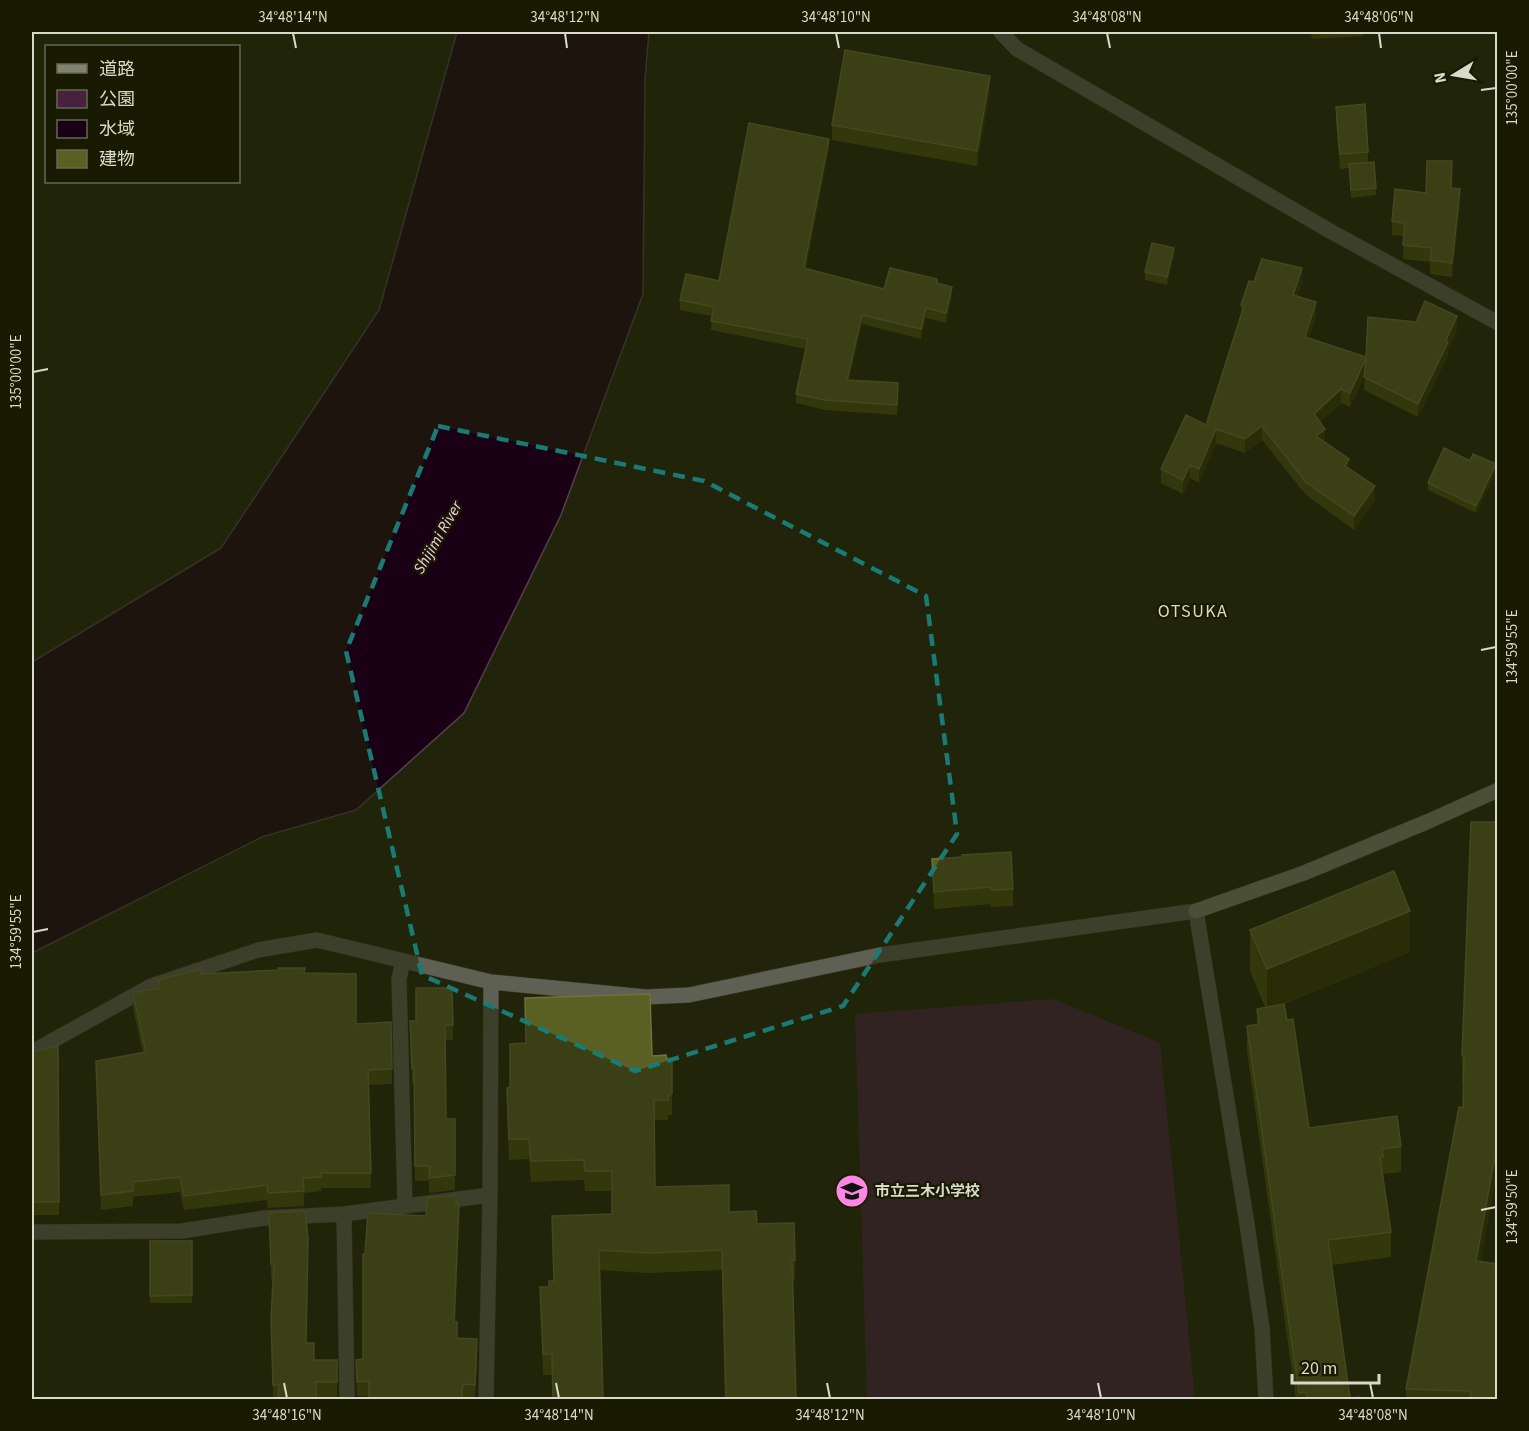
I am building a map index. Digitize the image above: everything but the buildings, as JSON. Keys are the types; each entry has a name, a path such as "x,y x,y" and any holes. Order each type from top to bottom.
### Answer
{"street":[{"path":"1001,32 1017,50 1330,231 1497,323"},
{"path":"32,1052 151,986 258,950 317,940 491,982 646,997 689,995 880,955 1196,911 1304,873 1497,790"},
{"path":"1196,911 1249,1236 1262,1328 1266,1400"},
{"path":"403,961 399,979 405,1206"},
{"path":"486,1400 491,982"},
{"path":"32,1232 182,1231 264,1218 345,1214 490,1195"},
{"path":"345,1214 347,1400"}],"highlighted area":[{"path":"438,426 704,481 926,596 957,834 843,1006 635,1071 422,975 346,651"}],"green space":[{"path":"1054,999 1160,1043 1195,1399 867,1399 855,1014"}],"water":[{"name":"Shijimi River","path":"457,32 649,32 645,79 643,294 561,515 464,713 356,810 262,837 32,953 32,662 221,548 379,310"}],"place":[{"name":"市立三木小学校","path":"852,1191"}],"district":[{"name":"OTSUKA","path":"1193,611"}]}
